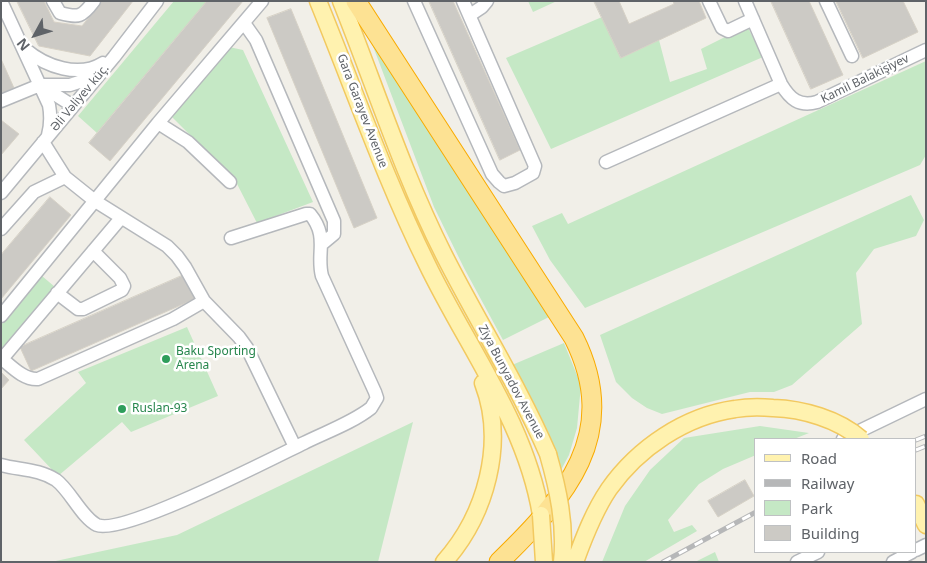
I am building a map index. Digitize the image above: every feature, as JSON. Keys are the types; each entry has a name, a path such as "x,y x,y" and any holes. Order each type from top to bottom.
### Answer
{"highway":[{"path":"356,1 574,338 587,368 592,407 590,430 581,460 576,471 555,502 499,562"}],"main road":[{"name":"Gara Garayev Avenue","path":"318,1 406,220"},
{"name":"Gara Garayev Avenue","path":"341,1 410,182 424,213"},
{"name":"Ziya Bunyadov Avenue","path":"424,213 463,292 520,395 548,454 562,517 562,562"},
{"name":"Ziya Bunyadov Avenue","path":"406,220 453,314 512,422 529,463 537,488 544,544 544,562"},
{"path":"444,562 466,532 478,509 486,488 492,443 489,405 485,388 453,314"},
{"path":"575,562 596,512 609,490 623,472 656,441 698,419 734,409 752,407 780,408 814,415 833,422 859,438"},
{"path":"917,505 926,525"}],"street":[{"path":"1,1 49,105 51,126 45,140 65,177 95,201 167,246 177,256 204,301 246,348 296,447"},
{"path":"54,1 60,13 75,17 82,15 94,1"},
{"name":"Əli Vəliyev küç.","path":"1,194 114,57 157,1"},
{"path":"1,316 158,123 262,1"},
{"path":"414,1 492,174 504,186 515,183 533,173 535,166 464,1"},
{"path":"470,15 482,8 487,1"},
{"path":"709,1 722,28 728,31 753,19"},
{"path":"606,162 781,84 745,1"},
{"path":"826,1 852,56"},
{"path":"244,22 256,40 334,221 334,234 322,244"},
{"path":"23,47 40,60 70,70 88,71 114,57"},
{"name":"Kamil Balakişiyev","path":"781,84 788,95 795,101 804,104 817,102 926,50"},
{"path":"1,101 40,85 70,85 98,76"},
{"path":"40,85 73,106"},
{"path":"158,123 188,142 230,182"},
{"path":"1,229 34,192 65,177"},
{"path":"1,465 36,472 55,480 97,525 108,525 142,516 206,491 366,412 375,404 377,398 322,276 319,265 322,244 320,233 310,214 231,238"},
{"path":"121,218 2,358 25,377 38,379 173,319 204,301"},
{"path":"58,293 78,309 83,309 122,290 124,286 120,278 93,251"},
{"path":"845,438 926,399"},
{"path":"797,562 816,553"}],"green space":[{"path":"174,1 207,1 97,133 78,116"},
{"path":"528,1 557,1 533,12"},
{"path":"602,17 621,58 659,40 670,82 707,69 701,49 747,26 763,57 551,149 506,58"},
{"path":"371,41 551,316 503,340 434,207"},
{"path":"229,47 243,50 313,202 257,223 235,180 172,117"},
{"path":"926,61 926,155 920,165 585,308 550,260 532,226 562,213 568,224"},
{"path":"911,195 924,220 916,236 874,249 856,273 862,324 792,385 774,392 750,392 662,414 647,408 632,398 616,382 600,335"},
{"path":"42,276 55,287 2,348 1,325"},
{"name":"Ruslan-93","path":"187,327 218,396 131,432 122,422 58,476 24,440 86,383 78,372"},
{"path":"564,343 581,385 577,428 569,455 561,470 548,432 512,365"},
{"path":"413,422 378,562 51,562 177,535"},
{"path":"760,426 809,433 796,438 754,438 754,456 723,469 699,484 668,520 674,532 692,525 697,531 644,562 602,562 625,506 650,470 684,438"},
{"path":"715,552 719,562 695,562"}],"building":[{"path":"17,1 44,1 54,22 82,26 102,1 133,1 90,56 39,46"},
{"path":"207,1 243,1 110,161 89,143"},
{"path":"429,1 453,1 520,150 500,160"},
{"path":"594,1 619,1 629,24 674,4 673,1 699,1 706,18 621,58"},
{"path":"771,1 809,1 843,75 811,89"},
{"path":"836,1 903,1 918,32 863,58"},
{"path":"291,9 377,218 354,228 267,18"},
{"path":"1,59 14,88 1,94"},
{"path":"1,120 19,134 1,155"},
{"path":"50,197 71,215 1,299 1,255"},
{"path":"186,274 197,298 31,371 20,347"},
{"path":"1,372 9,380 1,389"},
{"path":"745,480 754,496 718,517 708,501"}],"railway":[{"path":"917,440 926,436"},
{"path":"917,450 926,446"},
{"path":"663,562 754,513"}],"place":[{"name":"Baku Sporting Arena","path":"166,359"},
{"name":"Ruslan-93","path":"122,409"}]}
